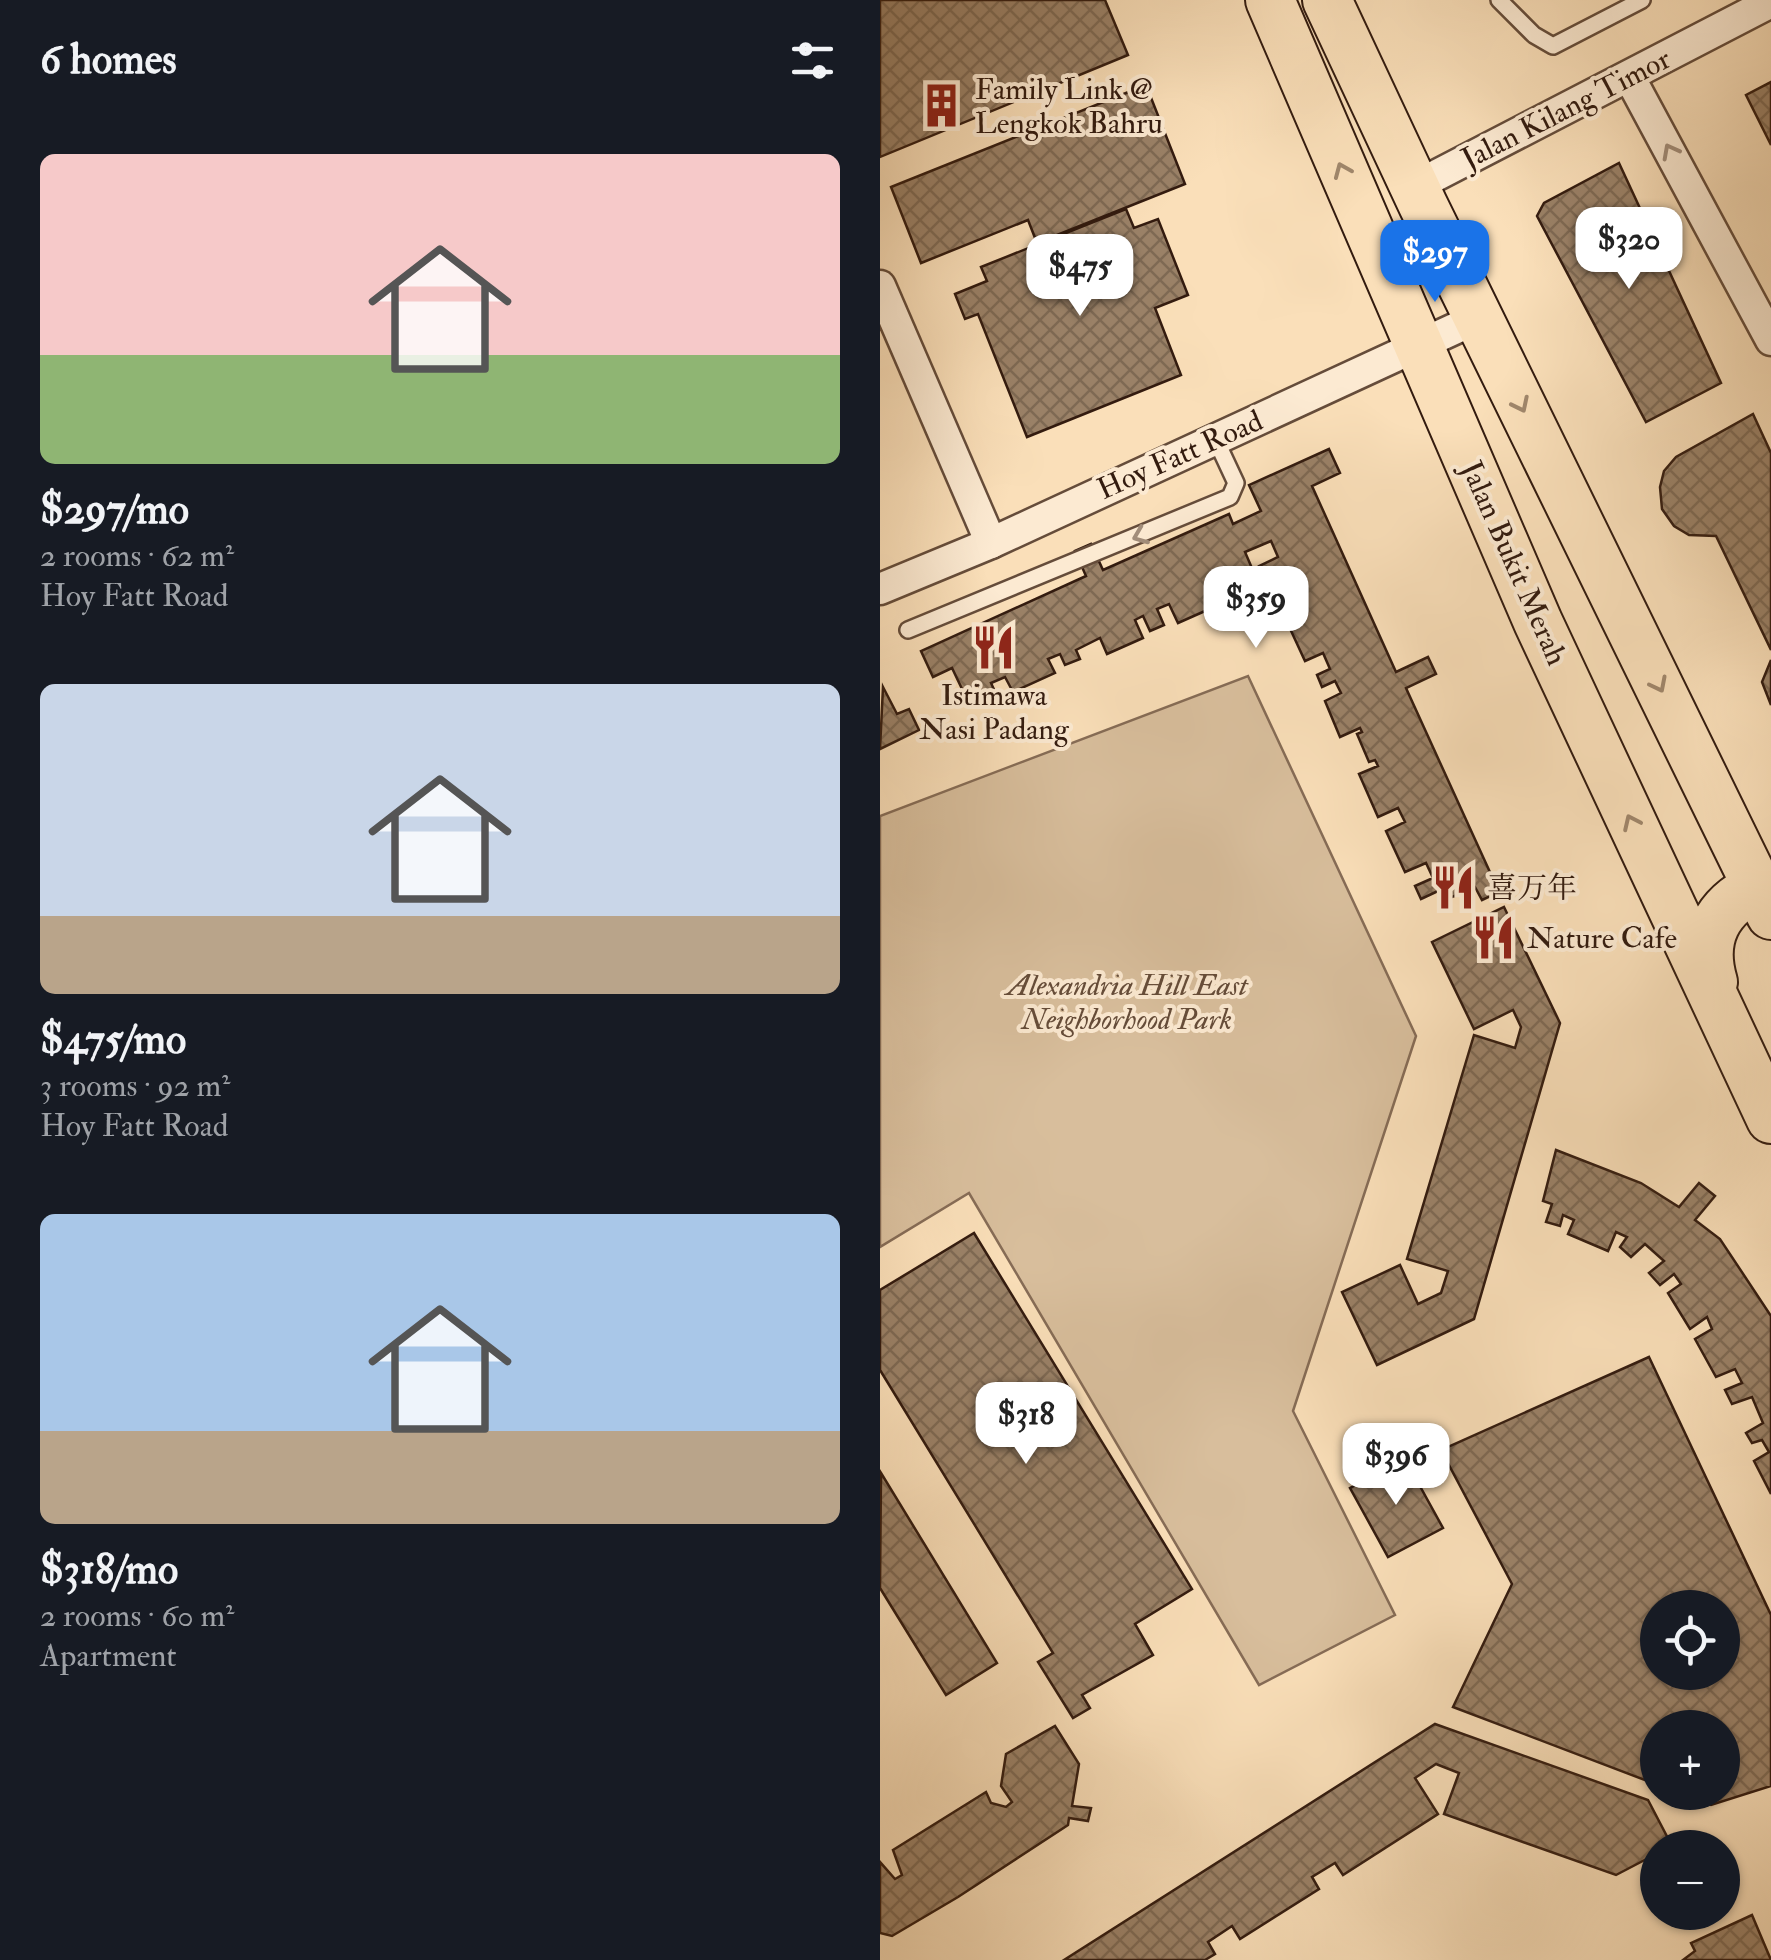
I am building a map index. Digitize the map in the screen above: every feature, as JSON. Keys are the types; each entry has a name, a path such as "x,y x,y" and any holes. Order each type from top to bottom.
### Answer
{"main road":[{"name":"Jalan Bukit Merah","path":"1270,0 1538,622 1771,1119"},
{"path":"1327,0 1414,187 1764,901"},
{"path":"1722,1014 1707,962 1710,930 1735,897 1764,901"}],"street":[{"name":"Jalan Kilang Timor","path":"1414,187 1771,2"},
{"path":"1630,78 1769,332"},
{"path":"880,286 991,543"},
{"name":"Hoy Fatt Road","path":"880,589 991,543 1478,318"}],"lane":[{"path":"1499,0 1534,35 1553,46 1642,0"},
{"path":"908,630 1230,497 1236,483 1215,438"}],"green space":[{"name":"Alexandria Hill East Neighborhood Park","path":"1248,676 1416,1036 1293,1411 1395,1615 1259,1685 969,1193 880,1247 880,816"}],"building":[{"name":"Family Link @ Lengkok Bahru","path":"880,0 1105,0 1128,55 880,157"},
{"path":"1771,82 1771,145 1746,95"},
{"path":"1146,85 1185,184 1037,243 1028,220 921,263 891,187"},
{"path":"1619,163 1721,383 1646,422 1537,216 1544,203"},
{"path":"1126,209 1134,228 1158,219 1188,295 1155,308 1181,375 1027,437 978,314 965,319 955,294 987,281 981,267"},
{"path":"1753,414 1771,453 1771,650 1716,536 1689,535 1674,526 1662,509 1660,487 1664,471 1676,457"},
{"path":"1329,449 1340,473 1312,486 1396,672 1428,657 1436,674 1406,688 1499,892 1482,900 1475,887 1443,901 1438,891 1421,899 1415,886 1433,878 1426,863 1405,872 1386,831 1405,822 1398,808 1378,817 1359,774 1378,766 1375,760 1369,762 1357,734 1362,732 1360,728 1340,737 1325,701 1341,693 1335,681 1322,687 1317,675 1330,669 1323,653 1305,661 1286,620 1304,612 1298,597 1278,607 1259,566 1278,557 1271,541 1245,552 1254,573 1242,579 1247,589 1233,596 1229,585 1217,590 1223,603 1178,623 1169,604 1157,609 1164,625 1150,631 1143,616 1135,620 1143,638 1107,654 1100,638 1076,650 1080,659 1065,665 1060,654 1048,659 1055,673 1013,692 1005,677 991,683 996,694 985,699 978,684 963,691 952,668 933,677 921,651 1086,576 1075,551 1091,544 1103,570 1229,514 1233,524 1261,511 1249,485"},
{"path":"1771,660 1771,705 1762,682"},
{"path":"883,687 897,714 909,709 919,730 880,749"},
{"path":"1504,907 1560,1023 1474,1319 1377,1365 1342,1292 1400,1265 1418,1304 1441,1293 1448,1271 1407,1259 1474,1035 1515,1048 1521,1027 1513,1010 1474,1029 1432,942"},
{"path":"1556,1150 1641,1183 1679,1207 1699,1183 1715,1196 1695,1220 1720,1239 1771,1316 1771,1494 1754,1461 1769,1452 1762,1440 1752,1443 1746,1433 1763,1423 1752,1397 1732,1404 1725,1390 1742,1383 1735,1369 1716,1377 1695,1339 1712,1329 1707,1317 1690,1329 1668,1293 1681,1284 1674,1274 1660,1285 1649,1273 1664,1261 1645,1244 1631,1257 1620,1247 1627,1237 1616,1232 1608,1251 1568,1234 1574,1220 1563,1215 1560,1226 1546,1222 1552,1204 1543,1201"},
{"path":"974,1233 1192,1589 1135,1624 1153,1655 1082,1695 1090,1708 1073,1718 1038,1662 1053,1653 880,1370 880,1290"},
{"path":"1649,1357 1771,1615 1771,1786 1740,1796 1740,1710 1640,1710 1640,1778 1453,1707 1512,1584 1441,1450"},
{"path":"1405,1459 1443,1528 1388,1557 1350,1488"},
{"path":"881,1473 997,1663 946,1695 880,1588"},
{"path":"1435,1724 1640,1797 1640,1810 1653,1810 1664,1830 1640,1830 1640,1862 1616,1875 1444,1814 1459,1773 1436,1764 1415,1778 1438,1814 1343,1875 1335,1863 1312,1877 1319,1889 1240,1939 1232,1926 1208,1942 1215,1954 1205,1960 1064,1960"},
{"path":"1055,1726 1079,1764 1072,1806 1091,1808 1088,1821 1069,1818 1068,1825 958,1897 892,1936 880,1933 880,1862 895,1879 902,1875 893,1850 986,1792 991,1803 1006,1807 1012,1802 1001,1786 1006,1754"},
{"path":"1752,1915 1771,1960 1683,1960 1695,1951 1691,1943 1719,1930 1740,1930 1740,1921"}],"place":[{"name":"Family Link @ Lengkok Bahru","path":"942,106"},
{"name":"Istimawa Nasi Padang","path":"994,648"},
{"name":"喜万年","path":"1454,888"},
{"name":"Nature Cafe","path":"1494,938"}]}
